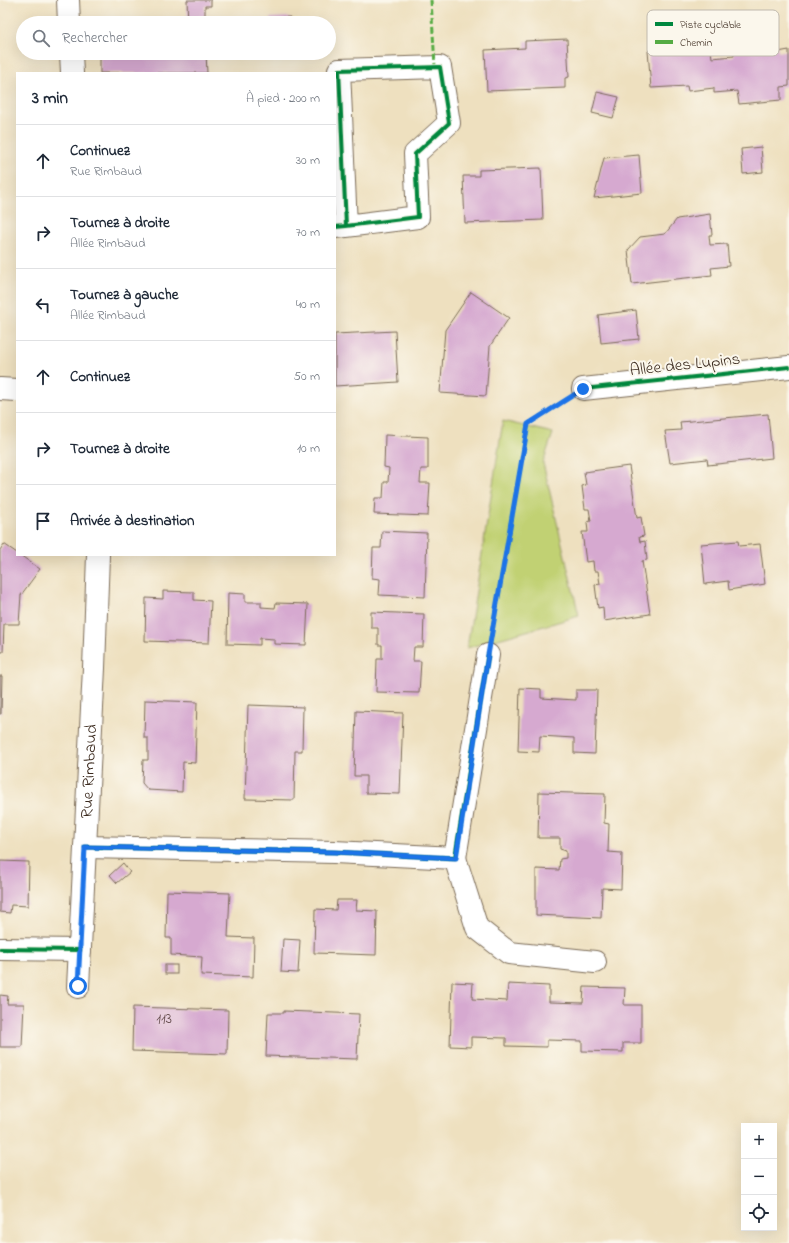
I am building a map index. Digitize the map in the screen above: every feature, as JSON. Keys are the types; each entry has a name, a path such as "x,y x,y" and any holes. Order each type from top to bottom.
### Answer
{"street":[{"path":"68,0 69,16"},
{"path":"71,60 72,72"},
{"path":"440,66 450,122 416,154 418,217 340,227 339,70 440,66"},
{"name":"Allée des Lupins","path":"583,389 789,367"},
{"path":"0,389 16,390"},
{"name":"Rue Rimbaud","path":"78,986 94,668 98,556"},
{"path":"488,655 456,858 477,928 509,953 595,962"},
{"path":"85,847 334,852 456,858"},
{"path":"0,949 80,950"}],"path":[{"path":"488,655 528,424 583,389"}],"green space":[{"path":"503,421 553,433 543,463 579,616 467,648"}],"building":[{"path":"187,0 211,0 211,6 205,6 205,16 188,16"},
{"path":"567,39 569,77 565,78 565,88 487,91 485,50 525,48 525,41"},
{"path":"789,50 789,86 781,87 781,100 739,104 737,91 714,93 714,88 688,91 687,86 651,88 648,56 712,56 712,58 734,56 779,56 779,52"},
{"path":"100,60 206,60 207,72 100,72"},
{"path":"597,92 619,97 613,118 592,113"},
{"path":"761,147 763,172 743,174 741,149"},
{"path":"639,155 642,193 594,198 604,158"},
{"path":"541,168 543,220 465,223 463,176 479,176 479,170"},
{"path":"710,214 712,235 709,235 710,245 727,244 729,266 711,268 712,275 632,284 628,250 640,237 665,234 677,219"},
{"path":"471,292 509,318 490,346 486,396 440,393 445,330"},
{"path":"636,310 639,339 601,343 598,315"},
{"path":"395,331 398,382 336,386 336,334"},
{"path":"768,414 772,458 708,465 707,459 670,463 665,431 681,430 680,422"},
{"path":"385,435 428,437 428,469 421,469 420,483 430,483 428,516 374,514 375,498 383,498 384,482 388,482 389,468 384,467"},
{"path":"629,466 637,518 641,517 644,536 639,537 640,542 645,541 647,560 642,561 650,614 604,621 603,607 598,608 595,585 600,584 598,571 594,571 593,561 586,562 582,532 588,532 587,522 591,521 589,509 585,509 582,486 586,485 584,472"},
{"path":"382,531 427,533 425,597 379,595 380,579 372,578 373,548 381,548"},
{"path":"738,541 739,546 760,544 765,584 729,590 728,581 705,584 701,544"},
{"path":"4,544 16,552 16,556 21,556 40,569 21,595 19,624 4,624 3,652 0,652 0,550"},
{"path":"163,591 194,592 194,600 211,601 209,643 145,641 146,598 163,599"},
{"path":"228,593 245,594 245,602 261,602 261,607 275,608 276,603 308,604 306,645 274,644 274,639 260,638 260,645 227,644"},
{"path":"371,612 424,614 423,647 414,647 413,661 421,661 419,693 376,692 377,659 382,659 382,645 378,645 378,628 371,628"},
{"path":"0,676 2,676 1,714 0,714"},
{"path":"520,688 541,689 541,698 576,700 576,690 597,690 595,754 574,753 574,738 540,736 539,752 518,751"},
{"path":"145,700 197,702 195,763 183,762 182,792 148,790 142,783 143,760 148,760 148,738 144,738"},
{"path":"248,705 303,707 302,751 295,751 294,800 245,799"},
{"path":"356,711 403,713 400,794 366,793 366,776 354,776"},
{"path":"539,792 605,794 604,823 609,824 608,852 622,853 621,889 602,888 601,918 536,915 536,869 559,870 560,859 566,858 566,851 560,849 560,838 538,838"},
{"path":"0,861 29,862 28,906 11,905 10,913 0,912"},
{"path":"123,863 130,872 117,883 110,875"},
{"path":"167,891 230,893 228,937 254,938 253,977 201,975 202,957 171,955 171,938 166,938"},
{"path":"337,900 357,900 356,910 377,911 376,955 314,953 315,909 336,910"},
{"path":"283,939 300,940 298,973 281,972"},
{"path":"165,965 177,965 177,974 165,974"},
{"path":"452,982 473,983 472,999 507,1001 508,984 549,986 549,1002 583,1003 584,987 625,988 624,1005 641,1005 641,1043 623,1043 623,1052 582,1051 582,1041 547,1040 547,1047 506,1046 506,1038 471,1037 471,1047 450,1046"},
{"path":"0,995 8,996 7,1004 24,1004 22,1047 0,1047"},
{"path":"133,1007 228,1010 227,1054 132,1051"},
{"path":"284,1011 359,1014 357,1059 266,1056 268,1013 284,1013"}],"marked path":[{"path":"431,0 435,66"}],"cycle path":[{"path":"440,67 449,123 415,154 418,217 346,226 339,70 440,67"},
{"path":"336,227 346,226"},
{"path":"583,389 789,367"},
{"path":"85,847 334,852 455,858 488,655"},
{"path":"0,949 80,950"}],"route":[{"path":"78,986 85,847 334,852 456,858 488,655 528,424 583,389"}]}
